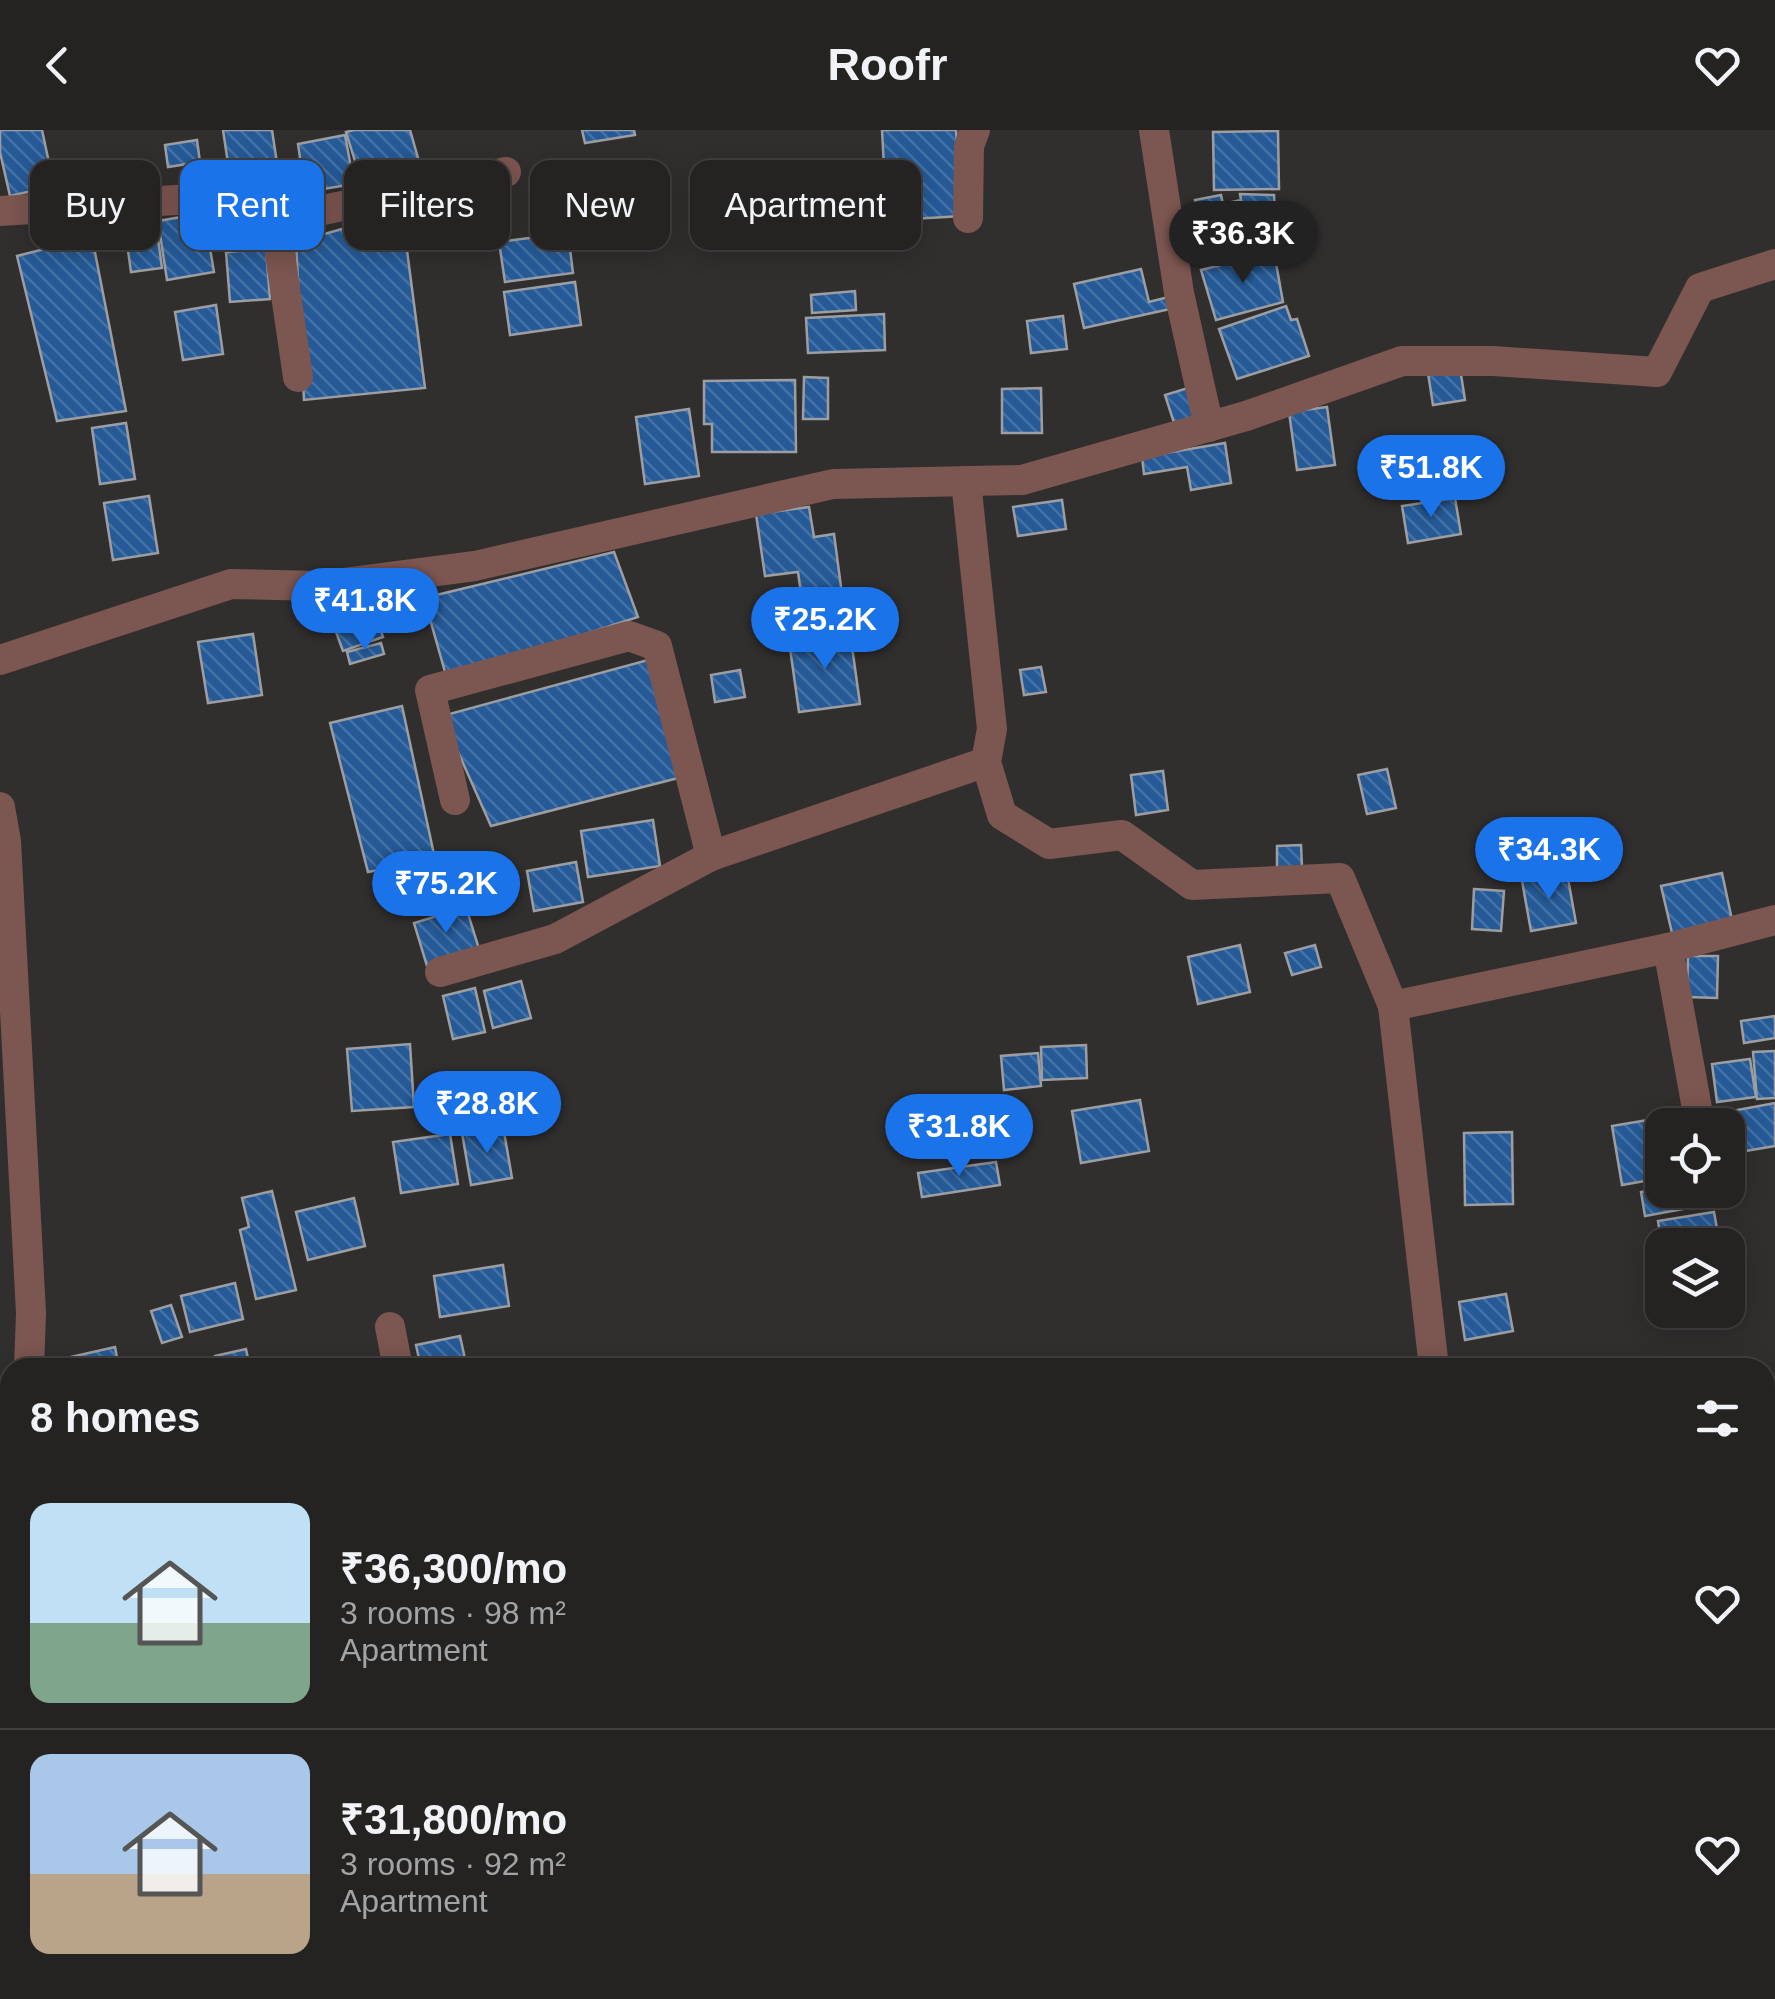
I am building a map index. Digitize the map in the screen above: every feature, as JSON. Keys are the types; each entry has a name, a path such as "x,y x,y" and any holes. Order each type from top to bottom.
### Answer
{"street":[{"path":"968,218 969,146 976,130"},
{"path":"1154,130 1179,294 1209,427"},
{"path":"0,211 180,200"},
{"path":"279,250 298,377"},
{"path":"0,660 231,584 322,586 475,566 833,484 1022,480 1209,427 1402,362 1494,361 1657,372 1700,288 1775,264"},
{"path":"966,481 992,729 986,762 1002,815 1049,844 1122,836 1192,885 1340,878 1393,1006 1433,1358"},
{"path":"456,800 430,690 629,636 657,646 711,856"},
{"path":"440,972 555,939 711,856 986,762"},
{"path":"0,807 6,842 26,1214 29,1358"},
{"path":"1393,1006 1668,948 1775,920"},
{"path":"1668,948 1697,1108"},
{"path":"390,1327 396,1358"}],"building":[{"path":"0,130 42,130 48,160 30,160 30,191 10,196 0,152"},
{"path":"223,130 272,130 277,160 227,160"},
{"path":"410,130 419,160 355,160 346,132"},
{"path":"582,130 634,130 635,135 585,143"},
{"path":"882,130 956,130 962,216 921,218 921,160 884,160"},
{"path":"1278,131 1279,189 1214,190 1213,132"},
{"path":"345,135 350,160 344,160 344,186 324,189 324,160 300,160 298,144"},
{"path":"197,140 200,160 180,160 180,165 168,167 165,145"},
{"path":"1240,194 1274,195 1277,245 1203,256 1195,200 1221,195 1223,204 1241,200"},
{"path":"180,217 180,250 210,250 214,272 167,280 160,221"},
{"path":"344,228 344,250 407,250 425,388 304,400 296,250 324,250 324,234"},
{"path":"530,238 530,250 570,250 573,273 505,282 500,250 510,250 510,241"},
{"path":"41,250 95,250 126,411 57,421 17,256"},
{"path":"128,250 160,250 162,268 131,272"},
{"path":"266,250 270,299 230,302 226,252"},
{"path":"1274,252 1283,302 1216,320 1201,270"},
{"path":"1141,269 1149,302 1176,295 1179,307 1084,328 1074,284"},
{"path":"575,282 581,325 510,335 504,292"},
{"path":"855,291 856,310 812,313 811,295"},
{"path":"216,305 223,354 183,360 175,312"},
{"path":"1286,306 1291,320 1297,319 1309,356 1237,379 1219,329"},
{"path":"884,314 885,350 808,353 806,318"},
{"path":"1063,316 1067,349 1031,353 1027,321"},
{"path":"1460,368 1465,400 1433,405 1428,373"},
{"path":"804,377 828,378 828,419 803,419"},
{"path":"795,380 796,452 712,452 712,424 704,424 704,381"},
{"path":"1191,387 1200,418 1175,426 1165,395"},
{"path":"1041,388 1042,433 1002,433 1002,389"},
{"path":"1327,407 1335,465 1297,470 1289,412"},
{"path":"689,409 699,476 645,484 636,417"},
{"path":"126,423 135,479 100,484 92,428"},
{"path":"1225,443 1231,483 1191,490 1187,467 1144,474 1142,457"},
{"path":"149,496 158,553 113,560 104,503"},
{"path":"1455,498 1461,534 1408,543 1402,506"},
{"path":"1062,500 1066,529 1018,536 1013,507"},
{"path":"809,507 814,537 834,534 845,617 805,622 798,572 765,576 756,514"},
{"path":"614,552 638,617 447,679 424,598"},
{"path":"367,591 383,637 343,651 326,605"},
{"path":"850,632 860,704 799,712 789,641"},
{"path":"253,634 262,695 208,703 198,642"},
{"path":"381,643 384,654 350,664 347,652"},
{"path":"648,660 678,778 491,826 442,716"},
{"path":"1041,667 1046,692 1024,695 1020,670"},
{"path":"740,670 745,697 715,702 711,675"},
{"path":"402,706 435,859 368,872 330,723"},
{"path":"1387,769 1396,808 1367,814 1358,775"},
{"path":"1163,771 1168,810 1136,815 1131,775"},
{"path":"653,820 660,866 588,877 581,831"},
{"path":"1301,845 1302,867 1277,868 1277,846"},
{"path":"466,861 473,893 415,906 408,874"},
{"path":"576,862 583,902 534,911 527,871"},
{"path":"1567,873 1576,923 1531,931 1522,881"},
{"path":"1722,873 1732,920 1672,933 1661,886"},
{"path":"1474,889 1504,891 1501,931 1472,929"},
{"path":"466,907 479,949 427,966 414,923"},
{"path":"1240,945 1250,992 1198,1004 1188,957"},
{"path":"1315,945 1321,967 1292,975 1285,953"},
{"path":"1688,956 1718,956 1717,998 1687,997"},
{"path":"521,981 531,1018 493,1028 484,991"},
{"path":"475,988 485,1032 453,1039 443,996"},
{"path":"1775,1016 1775,1038 1744,1043 1741,1021"},
{"path":"410,1044 414,1107 352,1111 347,1049"},
{"path":"1086,1045 1087,1078 1042,1080 1041,1047"},
{"path":"1775,1051 1775,1098 1757,1099 1753,1052"},
{"path":"1038,1053 1041,1086 1004,1090 1001,1056"},
{"path":"1750,1059 1756,1097 1717,1102 1712,1064"},
{"path":"1140,1100 1149,1151 1081,1163 1072,1111"},
{"path":"1775,1103 1775,1146 1745,1151 1745,1109"},
{"path":"1645,1120 1645,1181 1622,1185 1612,1126"},
{"path":"503,1126 512,1178 471,1185 462,1133"},
{"path":"1512,1132 1513,1204 1465,1205 1464,1133"},
{"path":"450,1134 458,1184 401,1193 393,1142"},
{"path":"996,1162 1000,1185 922,1197 918,1173"},
{"path":"272,1191 296,1290 256,1299 240,1230 249,1227 242,1198"},
{"path":"1645,1191 1645,1208 1689,1208 1645,1216 1641,1192"},
{"path":"354,1198 365,1246 308,1260 296,1212"},
{"path":"1714,1212 1717,1228 1659,1228 1658,1221"},
{"path":"503,1265 509,1306 440,1317 434,1276"},
{"path":"235,1283 243,1319 190,1332 181,1296"},
{"path":"1506,1294 1513,1331 1465,1340 1459,1302"},
{"path":"171,1305 182,1337 162,1343 151,1311"},
{"path":"460,1336 465,1358 419,1358 416,1345"},
{"path":"115,1347 117,1358 71,1358"},
{"path":"246,1349 248,1358 215,1358"}]}
